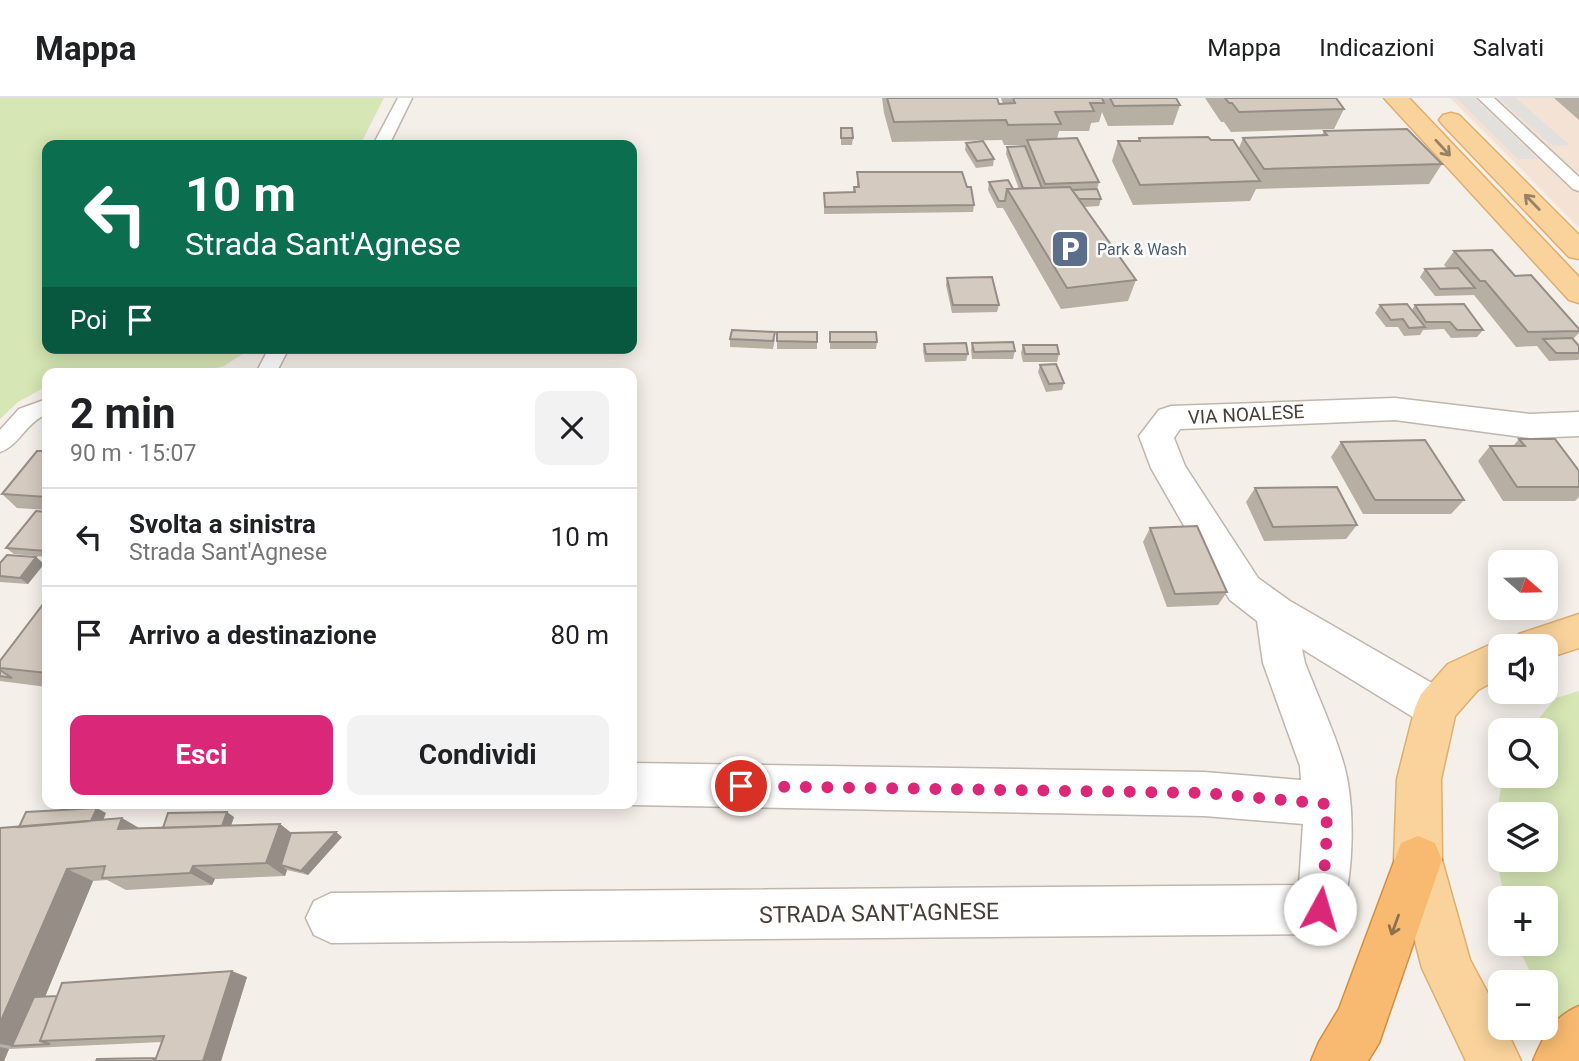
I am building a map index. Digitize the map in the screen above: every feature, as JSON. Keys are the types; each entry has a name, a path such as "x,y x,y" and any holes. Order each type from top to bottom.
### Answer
{"highway":[{"path":"1338,1061 1360,1024 1418,860"},
{"path":"1560,1061 1579,1033"}],"main road":[{"path":"1396,98 1579,294"},
{"path":"1438,107 1579,251"},
{"path":"1558,637 1577,630"},
{"path":"1488,664 1463,677 1436,708 1419,779 1418,860 1447,968 1494,1061"}],"street":[{"name":"VIA NOALESE","path":"1436,708 1276,613 1244,589 1168,468 1156,436 1171,418 1395,409 1530,426 1579,424"},
{"name":"STRADA SANT'AGNESE","path":"331,918 1320,909 1326,853 1327,804 1322,766 1284,663 1276,613"},
{"path":"637,784 1205,793 1327,804"}],"lane":[{"path":"384,140 405,98"},
{"path":"1485,98 1573,174 1579,186"},
{"path":"0,444 26,414 42,408"}],"shaded area":[{"path":"1450,98 1579,98 1579,228 1515,163"},
{"path":"1456,98 1475,98 1538,159 1518,159"},
{"path":"1498,98 1516,98 1570,145 1552,146"}],"green space":[{"path":"0,98 384,98 363,140 42,140 42,354 243,354 216,368 42,368 42,389 18,402 0,419"},
{"path":"1579,691 1579,1061 1558,1023 1558,970 1529,970 1522,956 1558,956 1558,886 1502,886 1499,872 1558,872 1558,802 1499,802 1501,788 1558,788 1558,718 1539,718 1551,704 1558,704 1558,697"}],"building":[{"path":"887,98 997,98 999,104 1015,103 1013,98 1102,98 1104,103 1090,103 1094,111 1055,112 1061,124 1008,125 1006,120 894,122"},
{"path":"1110,98 1176,98 1180,105 1114,106"},
{"path":"1225,98 1336,98 1344,109 1239,112"},
{"path":"841,128 852,128 853,138 841,138"},
{"path":"1407,129 1442,164 1264,169 1243,138 1327,135 1324,131"},
{"path":"1208,137 1211,140 1233,140 1260,181 1140,185 1118,141 1140,141 1139,138"},
{"path":"1077,138 1099,182 1045,184 1027,140"},
{"path":"983,141 994,159 977,161 966,143"},
{"path":"1025,146 1042,188 1023,188 1007,147"},
{"path":"857,172 962,172 967,187 971,187 974,205 825,207 824,193 855,192 854,187 859,187"},
{"path":"1008,180 1013,189 1007,189 1005,201 999,201 989,182"},
{"path":"1070,187 1136,280 1067,288 1007,189"},
{"path":"1097,189 1101,199 1079,199 1072,190"},
{"path":"1492,250 1515,276 1531,275 1579,331 1528,332 1485,281 1480,281 1454,251"},
{"path":"1458,268 1475,288 1440,289 1425,269"},
{"path":"992,277 999,305 953,305 947,278"},
{"path":"1407,304 1425,327 1409,328 1403,319 1391,320 1380,305"},
{"path":"1464,304 1483,330 1457,330 1450,322 1426,322 1415,305"},
{"path":"732,330 775,332 773,341 730,339"},
{"path":"777,332 817,332 817,342 777,341"},
{"path":"830,332 876,332 877,342 830,342"},
{"path":"1572,338 1579,346 1579,353 1556,353 1543,339"},
{"path":"1013,342 1015,351 974,352 972,343"},
{"path":"966,343 968,354 926,354 924,344"},
{"path":"1023,345 1057,345 1059,354 1025,354"},
{"path":"1056,364 1064,383 1049,384 1040,365"},
{"path":"1519,439 1555,439 1579,471 1579,487 1517,487 1490,446 1525,446"},
{"path":"1425,440 1464,500 1375,500 1341,442"},
{"path":"37,451 42,451 42,497 2,494"},
{"path":"1337,487 1357,525 1273,527 1255,488"},
{"path":"36,511 42,512 42,551 6,548"},
{"path":"1197,526 1227,592 1175,594 1150,528"},
{"path":"7,555 36,557 20,578 0,576 0,563"},
{"path":"42,606 42,672 0,668 0,661"},
{"path":"0,670 12,678 0,676"},
{"path":"97,809 91,821 19,827 26,812"},
{"path":"227,812 222,826 163,828 168,813"},
{"path":"122,818 118,829 280,824 266,863 193,866 190,873 102,878 105,866 67,869 0,1023 0,828"},
{"path":"336,832 301,871 281,865 291,833"},
{"path":"232,971 203,1061 155,1061 164,1036 40,1041 62,983"},
{"path":"57,996 40,1041 50,1044 12,1046 34,997"},
{"path":"154,1058 153,1061 96,1061 97,1059"}],"place":[{"name":"Park & Wash","path":"1070,249"}],"route":[{"path":"741,786 1205,793 1327,804 1326,853 1320,909"}]}
